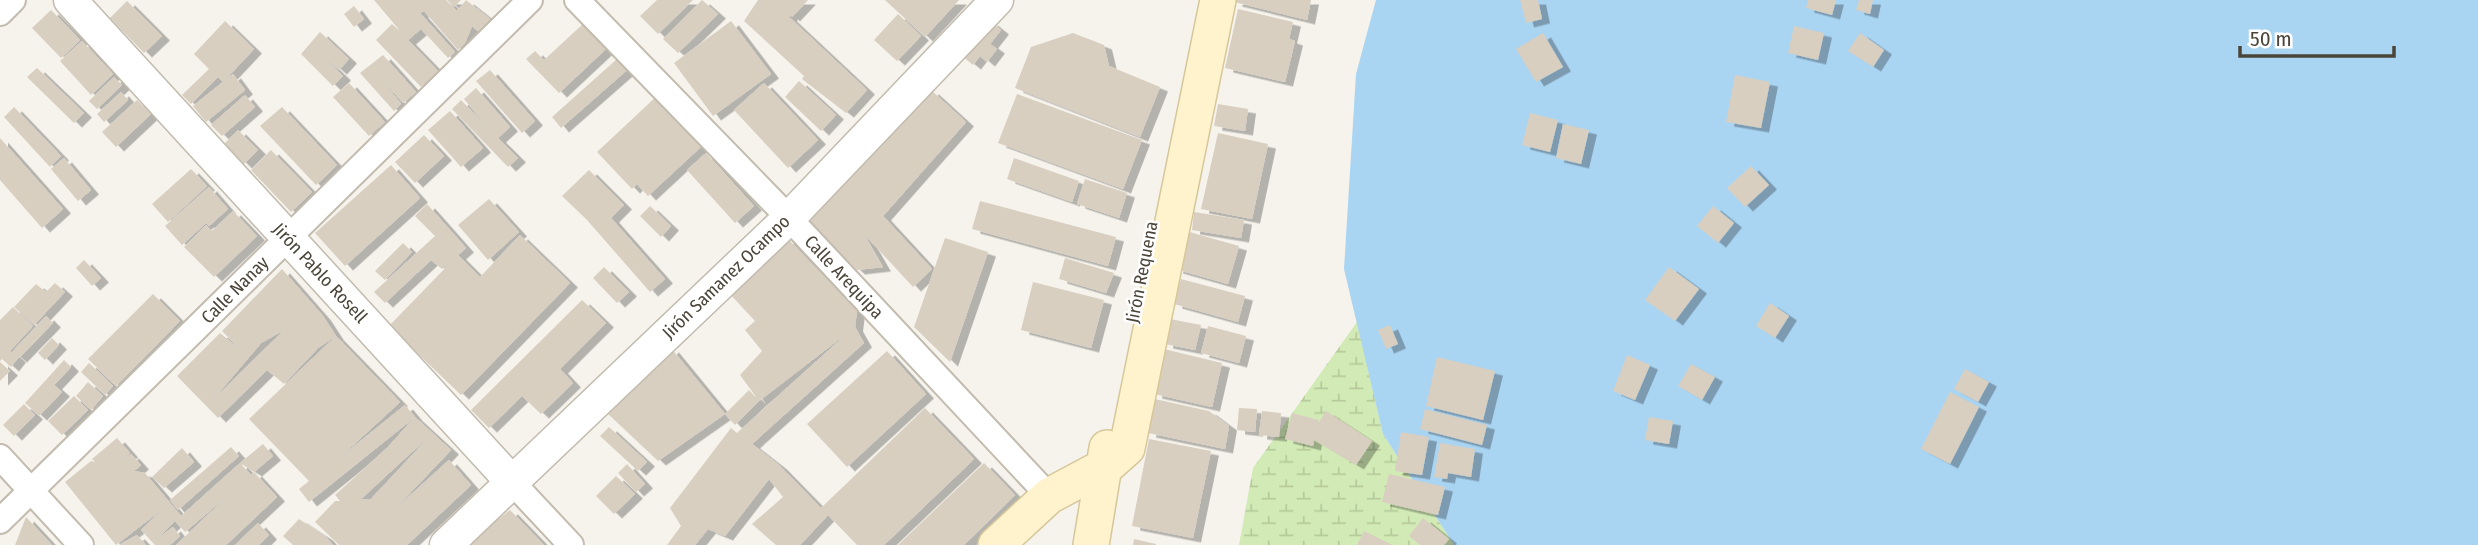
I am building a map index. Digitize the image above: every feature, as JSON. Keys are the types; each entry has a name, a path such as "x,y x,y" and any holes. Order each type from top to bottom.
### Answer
{"main road":[{"name":"Jirón Requena","path":"1091,545 1116,457 1182,129 1200,0"},
{"name":"Jirón Requena","path":"1182,129 1218,0"},
{"path":"996,545 1049,496 1116,457"}],"street":[{"path":"0,13 13,0"},
{"name":"Jirón Pablo Rosell","path":"70,0 571,545"},
{"name":"Calle Nanay","path":"0,521 530,0"},
{"name":"Calle Arequipa","path":"577,0 781,210 1049,496"},
{"name":"Jirón Samanez Ocampo","path":"781,210 969,0"},
{"name":"Jirón Samanez Ocampo","path":"446,545 507,477 997,0"},
{"path":"0,457 81,545"},
{"name":"Jirón Samanez Ocampo","path":"422,545 507,477"}],"green space":[{"path":"1357,322 1383,434 1454,545 1239,545 1253,468"}],"water":[{"path":"1376,0 2478,0 2478,545 1454,545 1383,434 1344,269 1356,74"}],"building":[{"path":"374,0 446,0 457,11 466,0 490,19 479,32 472,26 465,43 458,50 424,11 420,13 455,52 448,58 421,29 408,40 438,71 421,87 376,40 392,24 401,32"},
{"path":"447,0 461,0 454,7"},
{"path":"657,0 693,0 658,34 640,16"},
{"path":"702,0 718,14 678,53 663,39"},
{"path":"758,0 808,0 789,17 867,90 846,113 802,79 804,76 744,21"},
{"path":"885,0 959,0 925,37"},
{"path":"1311,0 1307,20 1234,2"},
{"path":"1520,0 1538,0 1542,19 1526,23"},
{"path":"1808,0 1836,0 1832,15 1806,8"},
{"path":"1859,0 1873,0 1870,14 1856,10"},
{"path":"127,1 162,36 144,53 110,18"},
{"path":"354,6 364,19 354,27 344,14"},
{"path":"1238,9 1293,22 1289,39 1295,41 1285,82 1225,68"},
{"path":"51,10 80,40 61,58 32,28"},
{"path":"898,14 921,36 897,61 874,40"},
{"path":"225,21 254,49 223,82 218,77 191,104 182,95 209,69 194,54"},
{"path":"731,21 771,74 713,116 674,63"},
{"path":"990,21 1001,30 990,44 997,49 987,62 980,56 973,65 962,56"},
{"path":"584,23 607,48 559,93 526,59 535,51 544,60"},
{"path":"1794,26 1824,33 1818,60 1788,53"},
{"path":"320,32 349,59 339,70 316,50 343,76 333,86 301,54"},
{"path":"1073,33 1104,45 1109,66 1160,87 1140,137 1015,88 1031,47"},
{"path":"1543,33 1563,67 1536,82 1516,49"},
{"path":"1860,33 1884,50 1873,67 1848,51"},
{"path":"82,41 113,74 91,95 60,61"},
{"path":"383,55 416,92 403,103 380,77 401,104 394,111 360,73"},
{"path":"617,59 627,70 561,128 552,117"},
{"path":"37,68 84,113 74,123 27,77"},
{"path":"490,70 535,121 522,133 476,81"},
{"path":"233,74 245,90 206,122 193,106"},
{"path":"1735,75 1770,82 1761,128 1726,122"},
{"path":"114,77 122,85 97,109 89,101"},
{"path":"799,81 836,115 821,131 785,97"},
{"path":"349,83 385,122 369,136 333,97"},
{"path":"764,83 818,140 788,168 734,110"},
{"path":"476,88 510,127 498,138 518,158 508,167 452,109 461,100 488,128 464,99"},
{"path":"931,90 966,122 883,216 932,269 913,287 864,234 883,267 857,270 799,214"},
{"path":"121,92 128,100 104,122 97,114"},
{"path":"659,94 705,143 648,196 637,184 632,189 597,152"},
{"path":"1017,94 1142,140 1123,189 998,143"},
{"path":"245,95 255,107 222,136 211,125"},
{"path":"137,100 151,114 116,147 102,132"},
{"path":"1218,104 1248,109 1245,131 1214,126"},
{"path":"14,107 61,156 50,167 4,117"},
{"path":"282,107 337,165 316,185 260,126"},
{"path":"450,111 483,148 461,167 428,130"},
{"path":"1530,113 1558,120 1550,152 1522,145"},
{"path":"1563,124 1589,130 1581,164 1556,158"},
{"path":"238,130 258,150 244,164 224,144"},
{"path":"1218,133 1268,144 1252,219 1201,209"},
{"path":"424,135 444,156 415,183 395,162"},
{"path":"0,138 63,209 42,228 0,180"},
{"path":"271,150 312,192 291,212 251,170"},
{"path":"706,153 754,206 735,223 687,170"},
{"path":"64,158 91,190 78,201 51,169"},
{"path":"1014,158 1079,181 1072,202 1007,179"},
{"path":"391,165 420,198 345,266 315,233"},
{"path":"1751,166 1769,185 1745,207 1727,188"},
{"path":"191,169 207,186 168,222 152,204"},
{"path":"589,170 624,205 611,218 665,279 650,292 587,220 562,196"},
{"path":"1085,179 1127,193 1119,218 1077,204"},
{"path":"209,187 228,209 209,226 206,223 182,245 165,226"},
{"path":"489,199 519,232 488,260 458,225"},
{"path":"980,201 1116,237 1108,266 972,229"},
{"path":"427,204 466,248 458,255 480,277 520,235 570,283 461,395 389,326 455,258 442,269 431,260 385,303 374,292 435,236 415,216"},
{"path":"650,206 671,226 661,237 640,216"},
{"path":"1713,206 1734,223 1718,243 1697,226"},
{"path":"233,211 257,236 214,277 184,247 206,225 212,231"},
{"path":"1194,212 1244,220 1241,238 1192,230"},
{"path":"1186,231 1239,246 1228,284 1175,269"},
{"path":"787,238 857,311 855,327 864,343 752,444 779,465 821,508 925,408 974,459 884,545 857,545 828,515 800,545 776,545 752,524 783,497 769,479 725,536 708,529 695,545 667,545 681,526 670,508 731,428 737,433 850,331 759,401 740,375 762,351 745,330 755,321 729,293"},
{"path":"945,238 988,252 950,362 914,327"},
{"path":"403,243 412,252 385,280 375,271"},
{"path":"1065,258 1114,273 1106,293 1059,279"},
{"path":"84,260 101,278 92,286 76,268"},
{"path":"604,267 629,292 617,303 593,278"},
{"path":"1669,267 1699,289 1675,321 1645,300"},
{"path":"282,269 323,316 336,336 318,348 284,384 267,370 218,418 177,376 220,333 243,352 222,331","holes":["284,330 211,402 261,343"]},
{"path":"1181,279 1245,296 1238,322 1174,304"},
{"path":"1033,282 1104,300 1091,348 1021,330"},
{"path":"55,283 65,292 34,325 14,307 36,284 46,292"},
{"path":"153,294 180,321 116,386 88,359"},
{"path":"582,300 606,323 560,369 573,383 541,414 522,396 489,428 471,410"},
{"path":"1770,303 1789,316 1775,338 1756,326"},
{"path":"13,307 33,326 10,351 18,358 11,367 2,359 0,361 0,320"},
{"path":"46,316 53,323 19,358 12,352"},
{"path":"1170,319 1201,325 1195,350 1165,344"},
{"path":"1390,325 1398,344 1386,349 1378,330"},
{"path":"1208,326 1246,336 1239,363 1201,353"},
{"path":"336,336 400,402 337,460 405,405 415,417 309,502 299,489 309,481 249,419"},
{"path":"52,338 59,345 45,360 38,353"},
{"path":"671,348 725,414 658,461 607,413"},
{"path":"1164,349 1222,363 1212,407 1154,394"},
{"path":"887,351 926,394 847,467 807,424"},
{"path":"1627,355 1650,365 1635,400 1613,391"},
{"path":"1437,357 1495,371 1483,420 1426,406"},
{"path":"64,360 71,367 54,385 62,392 39,416 25,403"},
{"path":"0,362 10,371 0,381"},
{"path":"89,363 113,386 105,395 81,372"},
{"path":"1691,364 1715,377 1702,400 1678,386"},
{"path":"1965,369 1989,382 1978,402 1954,389"},
{"path":"88,382 103,396 91,410 76,396"},
{"path":"749,390 759,401 735,425 725,414"},
{"path":"1950,392 1979,407 1950,464 1921,449"},
{"path":"74,396 88,410 62,435 48,421"},
{"path":"1155,399 1209,411 1229,426 1225,449 1148,433"},
{"path":"24,404 35,415 14,436 3,425"},
{"path":"1239,408 1257,409 1255,432 1237,430"},
{"path":"1425,409 1487,425 1482,445 1420,429"},
{"path":"1262,411 1281,413 1279,437 1259,435"},
{"path":"1326,411 1372,441 1356,465 1314,440 1313,446 1285,439 1292,413 1319,420 1318,424"},
{"path":"415,417 451,450 393,511 449,460 471,485 407,545 339,545 315,522 335,501 340,501 335,495 388,447","holes":["431,435 371,499 360,500"]},
{"path":"1649,417 1673,421 1669,444 1645,440"},
{"path":"609,427 647,462 638,471 600,436"},
{"path":"1401,432 1429,437 1422,475 1395,471"},
{"path":"117,438 130,453 117,465 131,454 141,465 134,471 145,473 181,516 240,463 251,475 254,472 277,497 226,545 176,545 233,491 185,532 175,521 156,540 173,527 180,536 170,545 155,545 141,530 165,507 116,545 65,482 91,461 95,462 92,459"},
{"path":"1149,439 1211,451 1193,538 1132,526"},
{"path":"1440,443 1475,449 1471,477 1448,473 1447,479 1434,477"},
{"path":"263,444 273,456 254,472 240,463"},
{"path":"231,447 239,456 178,510 170,500"},
{"path":"182,448 194,462 164,488 152,477"},
{"path":"984,463 1015,495 964,545 898,545"},
{"path":"627,464 645,484 636,492 618,473"},
{"path":"1389,474 1445,487 1438,515 1382,502"},
{"path":"616,476 635,494 614,514 596,496"},
{"path":"510,510 544,545 465,545"},
{"path":"26,517 52,545 15,545"},
{"path":"1423,518 1449,539 1444,545 1420,545 1409,536"},
{"path":"299,519 325,536 333,545 293,545 283,536"},
{"path":"258,523 269,535 259,545 235,545"},
{"path":"1364,531 1392,545 1357,545"},
{"path":"137,535 146,545 119,545"},
{"path":"1134,539 1156,544 1156,545 1133,545"}]}
